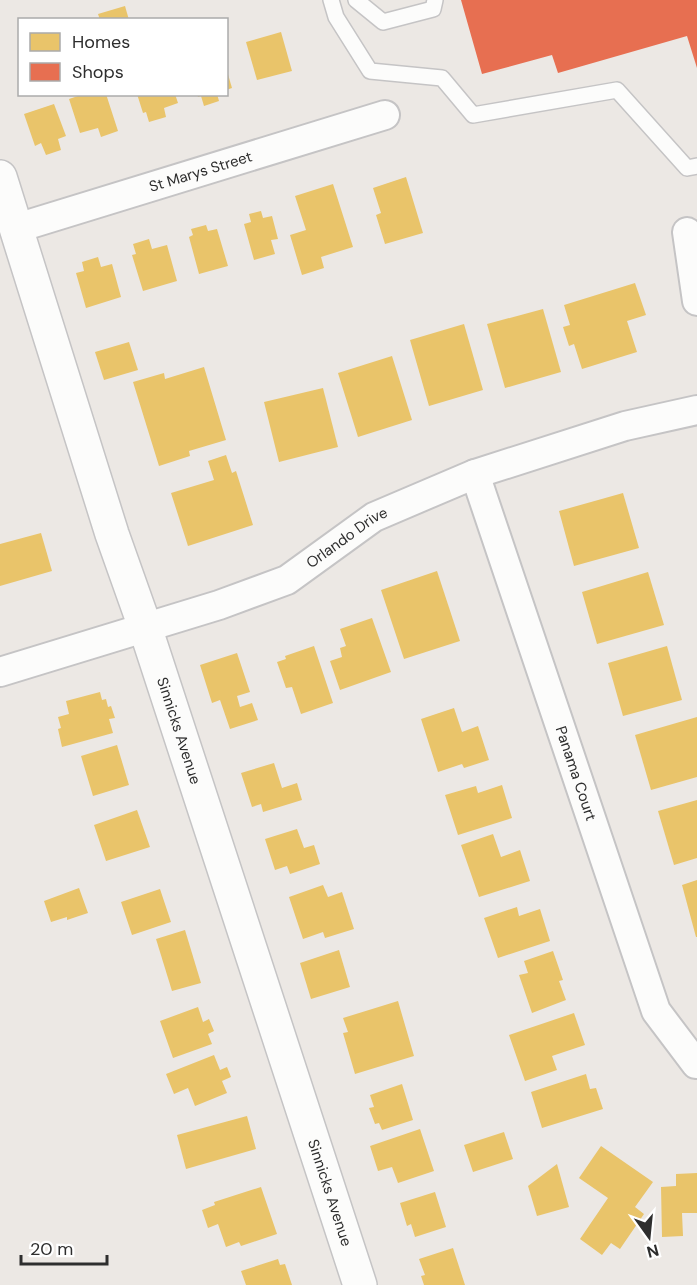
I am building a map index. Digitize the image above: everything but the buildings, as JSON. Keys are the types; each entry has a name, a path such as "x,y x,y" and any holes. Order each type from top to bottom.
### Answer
{"street":[{"name":"St Marys Street","path":"17,228 385,115"},
{"name":"Sinnicks Avenue","path":"0,177 112,534 145,627 360,1285"},
{"path":"687,232 697,301"},
{"name":"Orlando Drive","path":"0,672 219,605 287,580 374,517 475,474 625,426 697,410"},
{"name":"Panama Court","path":"475,474 656,1011 696,1064"}],"lane":[{"path":"331,0 336,17 370,71 442,78 473,115 617,90 687,168 697,166"},
{"path":"356,0 383,22 433,9 435,0"}]}
